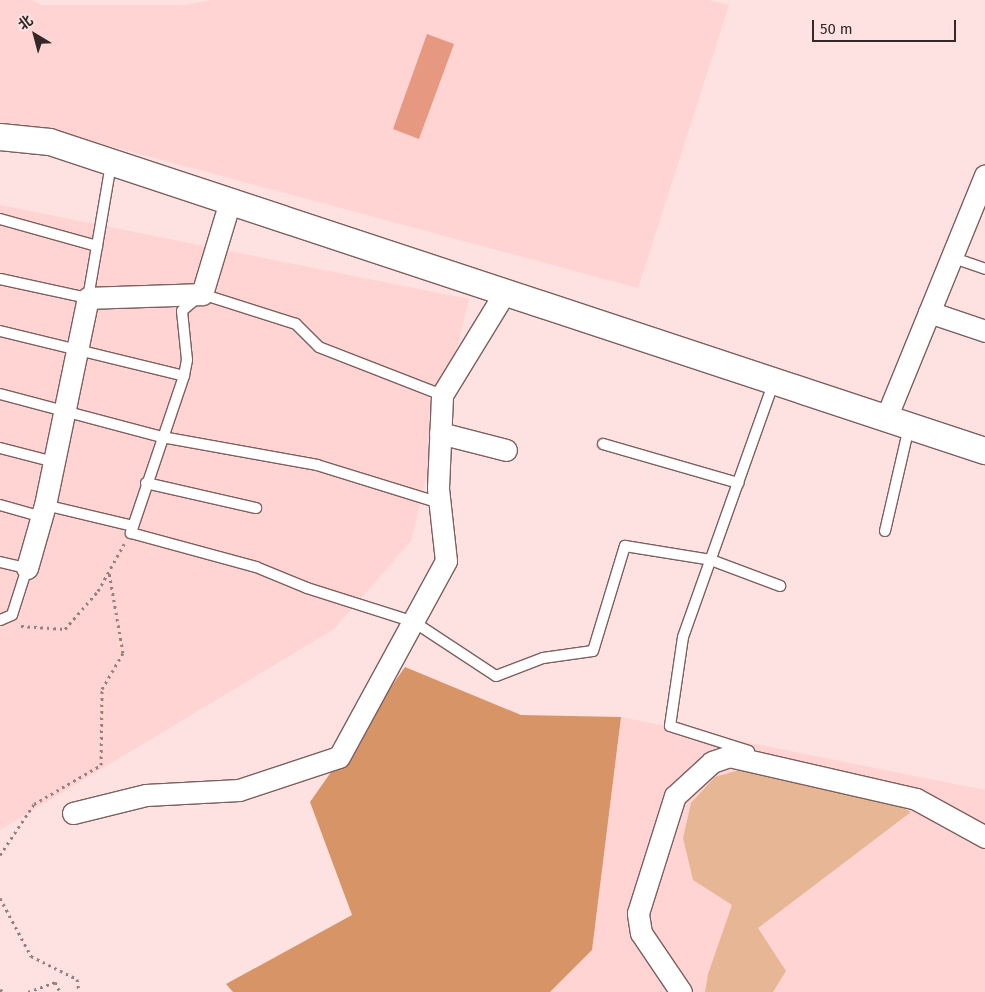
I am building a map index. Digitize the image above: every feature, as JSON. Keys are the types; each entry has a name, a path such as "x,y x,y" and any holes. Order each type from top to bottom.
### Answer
{"street":[{"path":"0,137 50,142 985,451"},
{"path":"898,422 929,312 951,258 979,206 985,175"},
{"path":"27,568 44,511 88,298 202,294 230,202"},
{"path":"73,813 146,795 239,790 339,757 446,561 440,503 442,395 505,292"},
{"path":"929,312 985,331"},
{"path":"440,433 506,450"},
{"path":"681,992 641,933 638,913 674,796 712,762 729,756 916,799 985,837"}],"lane":[{"path":"0,279 88,298 111,162"},
{"path":"0,219 97,246"},
{"path":"951,258 985,269"},
{"path":"132,530 146,483 184,376 187,360 182,311 202,294 296,324 319,347 442,395"},
{"path":"0,331 184,376"},
{"path":"768,757 670,726 683,637 775,381"},
{"path":"0,394 162,437 317,465 440,503"},
{"path":"885,532 898,422"},
{"path":"603,444 738,483"},
{"path":"0,448 54,462"},
{"path":"146,483 256,508"},
{"path":"0,505 44,511 132,530 256,566 307,588 414,622 496,676 543,658 593,651 625,546 711,560 780,586"},
{"path":"0,562 27,568 12,615 0,620"}],"path":[{"path":"19,626 65,629 98,591 132,530"},
{"path":"0,855 34,804 100,765 102,689 123,653 109,572"},
{"path":"0,898 31,956 77,980 78,992"},
{"path":"28,992 55,982 60,992"},
{"path":"0,990 6,992"}],"shaded area":[{"path":"0,0 32,0 42,5 184,5 213,0 710,0 729,5 638,288 39,127 0,122"},
{"path":"0,205 469,299 411,541 334,629 0,830"},
{"path":"405,667 521,715 621,717 592,950 550,992 233,992 226,984 352,915 310,802"},
{"path":"621,717 985,790 985,992 534,992 593,938"},
{"path":"743,769 875,793 911,812 758,928 786,971 773,992 705,992 708,974 732,905 693,880 683,838 691,803 715,777"}],"building":[{"path":"427,34 454,44 419,139 393,129"}]}
